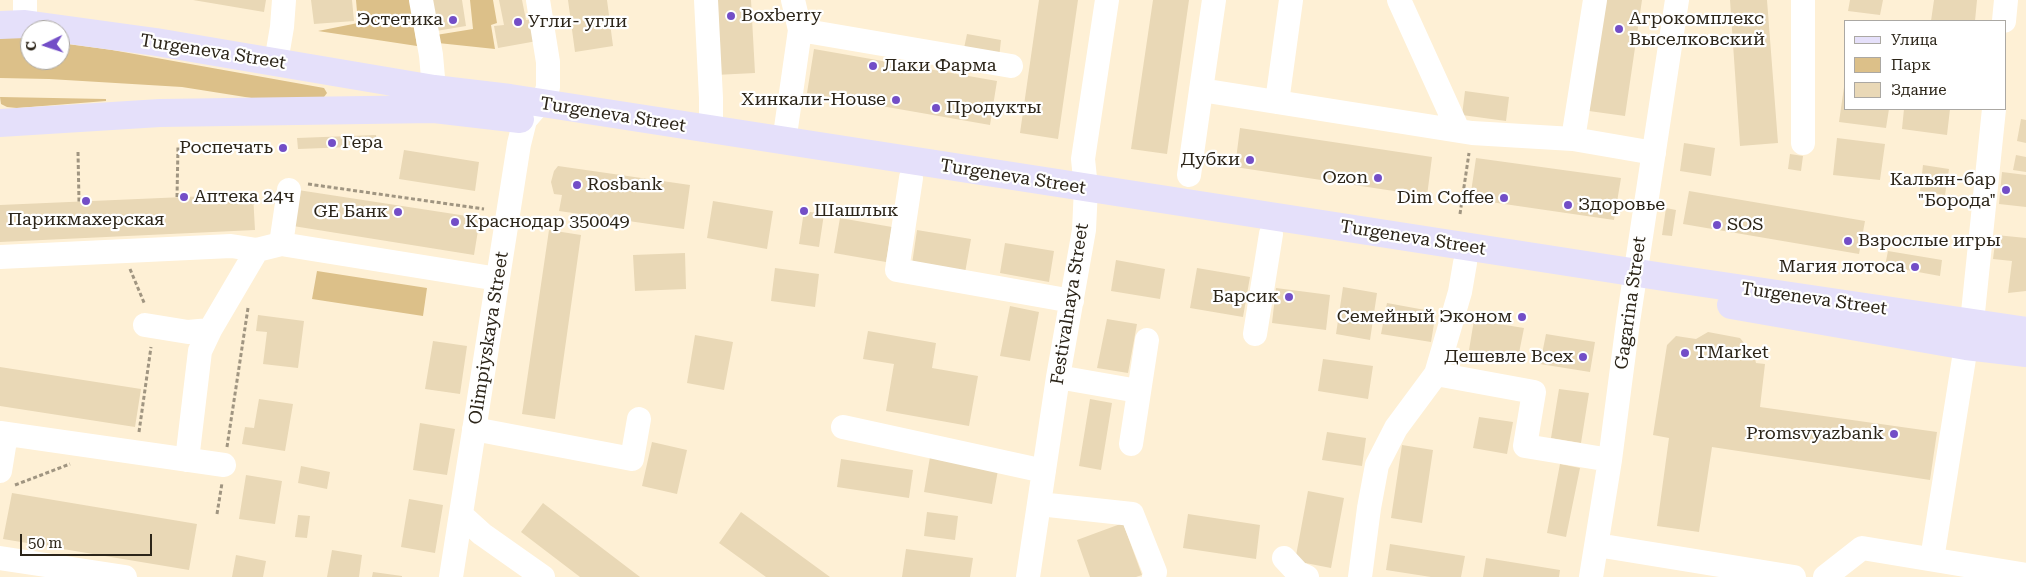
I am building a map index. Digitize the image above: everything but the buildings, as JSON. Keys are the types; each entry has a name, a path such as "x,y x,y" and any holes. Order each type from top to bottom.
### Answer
{"main road":[{"name":"Turgeneva Street","path":"13,19 434,89 532,112 911,178 1086,196 1272,234 1465,263 1634,281"},
{"path":"310,68 333,85 335,91 333,102 327,107 314,112"},
{"name":"Turgeneva Street","path":"2,121 160,113 434,110 532,112 711,131 784,142 1086,196 1634,281 1723,303 1969,334 2026,331"},
{"name":"Turgeneva Street","path":"1969,334 2026,353"}],"street":[{"path":"276,62 284,0"},
{"path":"421,0 431,55 434,89"},
{"name":"Olimpiyskaya Street","path":"451,577 519,144 532,112 545,97 548,87 548,62 538,0"},
{"path":"706,0 711,131"},
{"path":"784,142 800,30 793,0"},
{"name":"Festivalnaya Street","path":"1028,577 1058,378 1072,301 1086,196 1083,159 1107,0"},
{"path":"1189,175 1214,0"},
{"path":"1277,102 1290,0"},
{"path":"1399,0 1465,131"},
{"path":"1573,139 1595,0"},
{"name":"Gagarina Street","path":"1592,577 1634,281 1677,0"},
{"path":"1803,0 1803,142"},
{"path":"2004,20 2006,0"},
{"path":"800,30 1011,66"},
{"path":"1201,90 1465,131 1573,139 1654,153"},
{"path":"1932,559 1969,334 1994,110"},
{"path":"911,178 896,270 1072,301"},
{"path":"281,244 294,187"},
{"path":"1255,334 1272,234"},
{"path":"0,257 231,246 257,250 281,244 498,279"},
{"path":"188,460 200,351 210,330 257,250"},
{"path":"1360,577 1377,464 1396,428 1436,374 1460,292 1465,263"},
{"path":"150,326 188,332 210,330"},
{"path":"1131,444 1147,340"},
{"path":"1436,374 1534,392 1525,446 1610,460"},
{"path":"1058,378 1138,391"},
{"path":"474,429 632,459 639,419"},
{"path":"844,427 1044,470"},
{"path":"5,479 3,434 224,465"},
{"path":"1039,504 1132,514 1155,572 1154,577"},
{"path":"460,515 482,534 543,577"},
{"path":"1597,545 1794,577"},
{"path":"1837,573 1862,548 2026,575"},
{"path":"0,558 126,577"},
{"path":"1284,558 1298,573 1308,577"}],"path":[{"path":"1460,214 1465,131"},
{"path":"177,197 178,146"},
{"path":"78,152 79,202"},
{"path":"294,187 484,209"},
{"path":"123,251 150,326 136,452"},
{"path":"217,514 250,299"},
{"path":"5,479 74,463"}],"green space":[{"path":"356,0 410,0 417,46 318,31 358,23"},
{"path":"470,0 493,0 497,23 491,25 495,49 438,43 436,35 473,29"},
{"path":"0,35 20,38 20,70 70,70 70,44 112,50 324,88 327,93 324,97 264,100 182,87 0,78"},
{"path":"0,97 106,99 106,101 17,108 1,104"},
{"path":"317,271 427,288 423,316 312,299"}],"place":[{"name":"Boxberry","path":"731,16"},
{"name":"Эстетика","path":"453,20"},
{"name":"Угли- угли","path":"518,22"},
{"name":"Агрокомплекс Выселковский","path":"1619,29"},
{"name":"Лаки Фарма","path":"873,66"},
{"name":"Хинкали-House","path":"896,100"},
{"name":"Продукты","path":"936,108"},
{"name":"Гера","path":"332,143"},
{"name":"Роспечать","path":"283,148"},
{"name":"Дубки","path":"1250,160"},
{"name":"Ozon","path":"1378,178"},
{"name":"Rosbank","path":"577,185"},
{"name":"Кальян-бар \"Борода\"","path":"2006,190"},
{"name":"Аптека 24ч","path":"184,197"},
{"name":"Dim Coffee","path":"1504,198"},
{"name":"Парикмахерская","path":"86,201"},
{"name":"Здоровье","path":"1568,205"},
{"name":"Шашлык","path":"804,211"},
{"name":"GE Банк","path":"398,212"},
{"name":"Краснодар 350049","path":"455,222"},
{"name":"SOS","path":"1717,225"},
{"name":"Взрослые игры","path":"1848,241"},
{"name":"Магия лотоса","path":"1915,267"},
{"name":"Барсик","path":"1289,297"},
{"name":"Семейный Эконом","path":"1522,317"},
{"name":"TMarket","path":"1685,353"},
{"name":"Дешевле Всех","path":"1583,357"},
{"name":"Promsvyazbank","path":"1894,434"}]}
